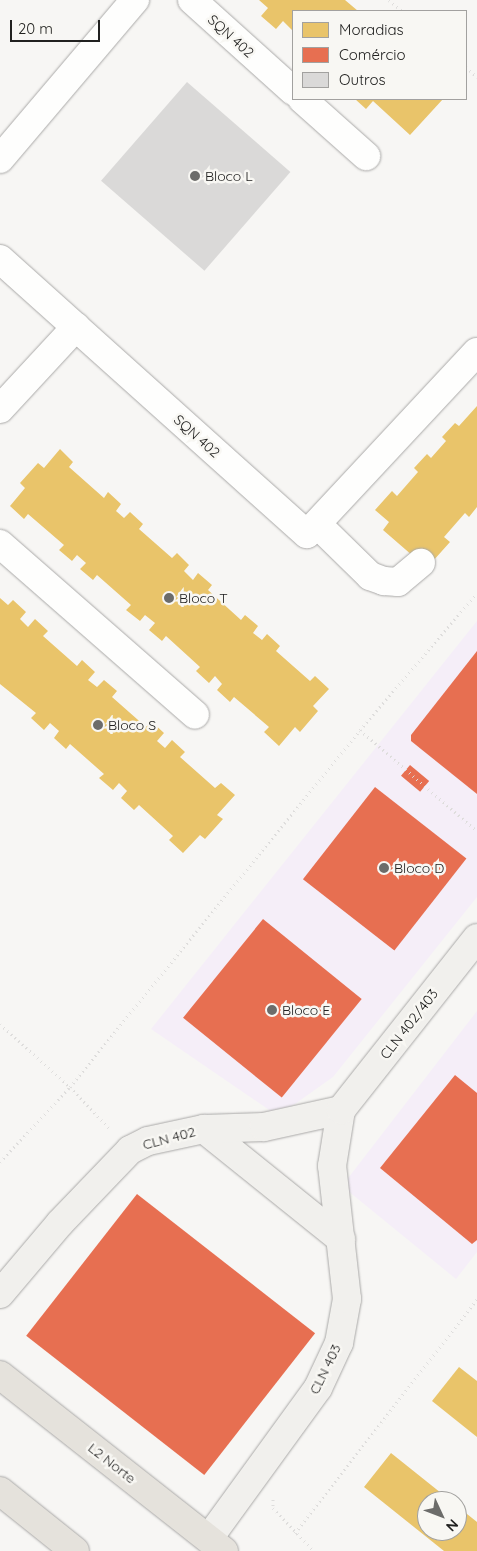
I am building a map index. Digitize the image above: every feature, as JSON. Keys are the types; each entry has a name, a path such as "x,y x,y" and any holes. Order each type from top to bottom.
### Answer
{"main road":[{"name":"L2 Norte","path":"0,1375 216,1544"},
{"path":"0,1491 75,1551"}],"street":[{"path":"0,159 135,0"},
{"name":"SQN 402","path":"192,0 292,90"},
{"path":"303,100 366,156"},
{"name":"SQN 402","path":"0,259 307,534 318,524"},
{"path":"0,409 76,327"},
{"path":"421,564 398,582 384,582 370,576 318,524 477,352"},
{"path":"0,544 195,715"},
{"name":"CLN 402/403","path":"341,1110 477,938"},
{"name":"CLN 402","path":"0,1294 60,1223 130,1150 148,1141 204,1129 264,1127 341,1110"},
{"name":"CLN 403","path":"216,1544 259,1472 318,1388 339,1343 347,1299 332,1166 341,1110"},
{"path":"204,1129 341,1239"}],"path":[{"path":"390,0 401,10"},
{"path":"467,69 477,78"},
{"path":"0,1162 70,1086 360,730 477,593"},
{"path":"360,730 477,830"},
{"path":"0,1024 70,1086 130,1150"},
{"path":"295,1533 477,1298"},
{"path":"259,1472 274,1487 273,1508 314,1551"}],"shaded area":[{"path":"477,621 477,897 333,1077 278,1116 151,1029"},
{"path":"477,1011 477,1252 456,1279 342,1186"}],"building: Moradias":[{"path":"259,0 345,0 357,10 292,10 292,30 283,21 276,29 261,16 268,8"},
{"path":"356,100 442,100 410,135 373,101 366,109"},
{"path":"477,406 477,507 469,517 465,513 444,537 450,542 433,561 419,549 413,556 383,530 389,522 375,510 392,491 397,496 418,472 414,468 427,454 431,458 446,441 442,437 455,423 459,426"},
{"name":"Bloco T","path":"60,449 73,462 69,467 104,498 108,492 121,504 116,511 124,518 130,512 143,524 139,529 172,558 177,553 189,565 184,571 193,580 198,573 212,585 208,590 241,620 245,615 258,626 253,633 262,640 267,634 280,646 276,651 310,681 315,676 329,689 313,706 318,711 300,732 295,727 279,746 264,732 269,727 234,697 230,702 217,690 222,684 215,676 209,683 196,671 200,667 166,636 162,641 149,630 155,623 145,615 140,621 126,610 131,605 97,575 93,580 80,569 86,563 77,555 72,561 59,550 64,545 28,514 24,519 10,506 25,488 20,483 38,463 44,468"},
{"name":"Bloco S","path":"0,598 8,605 13,600 26,612 20,619 28,627 35,619 48,631 43,636 77,666 82,660 95,672 88,680 97,687 104,680 117,691 112,697 146,727 151,721 164,733 157,741 165,748 172,740 185,752 180,757 215,788 221,783 235,795 217,815 223,819 205,839 200,835 183,853 169,840 173,836 139,805 134,810 121,798 127,791 119,783 113,790 99,778 104,774 70,744 66,749 54,738 59,731 50,723 44,730 31,718 36,713 0,684"},
{"path":"459,1367 477,1381 477,1437 432,1401"},
{"path":"391,1453 438,1491 417,1491 417,1529 364,1487"},
{"path":"467,1514 477,1522 477,1551 444,1551 432,1541 467,1541"}],"building: Comércio":[{"path":"477,651 477,794 411,741 411,735"},
{"path":"410,765 429,781 420,792 401,776"},
{"name":"Bloco D","path":"375,787 466,858 394,951 303,879"},
{"name":"Bloco E","path":"263,919 362,999 282,1098 183,1018"},
{"path":"455,1075 477,1093 477,1240 472,1244 380,1168"},
{"path":"137,1194 315,1333 204,1475 26,1336"}],"building: Outros":[{"name":"Bloco L","path":"187,82 290,172 204,271 101,181"}],"place":[{"name":"Bloco L","path":"195,176"},
{"name":"Bloco T","path":"169,598"},
{"name":"Bloco S","path":"98,725"},
{"name":"Bloco D","path":"384,868"},
{"name":"Bloco E","path":"272,1010"}]}
